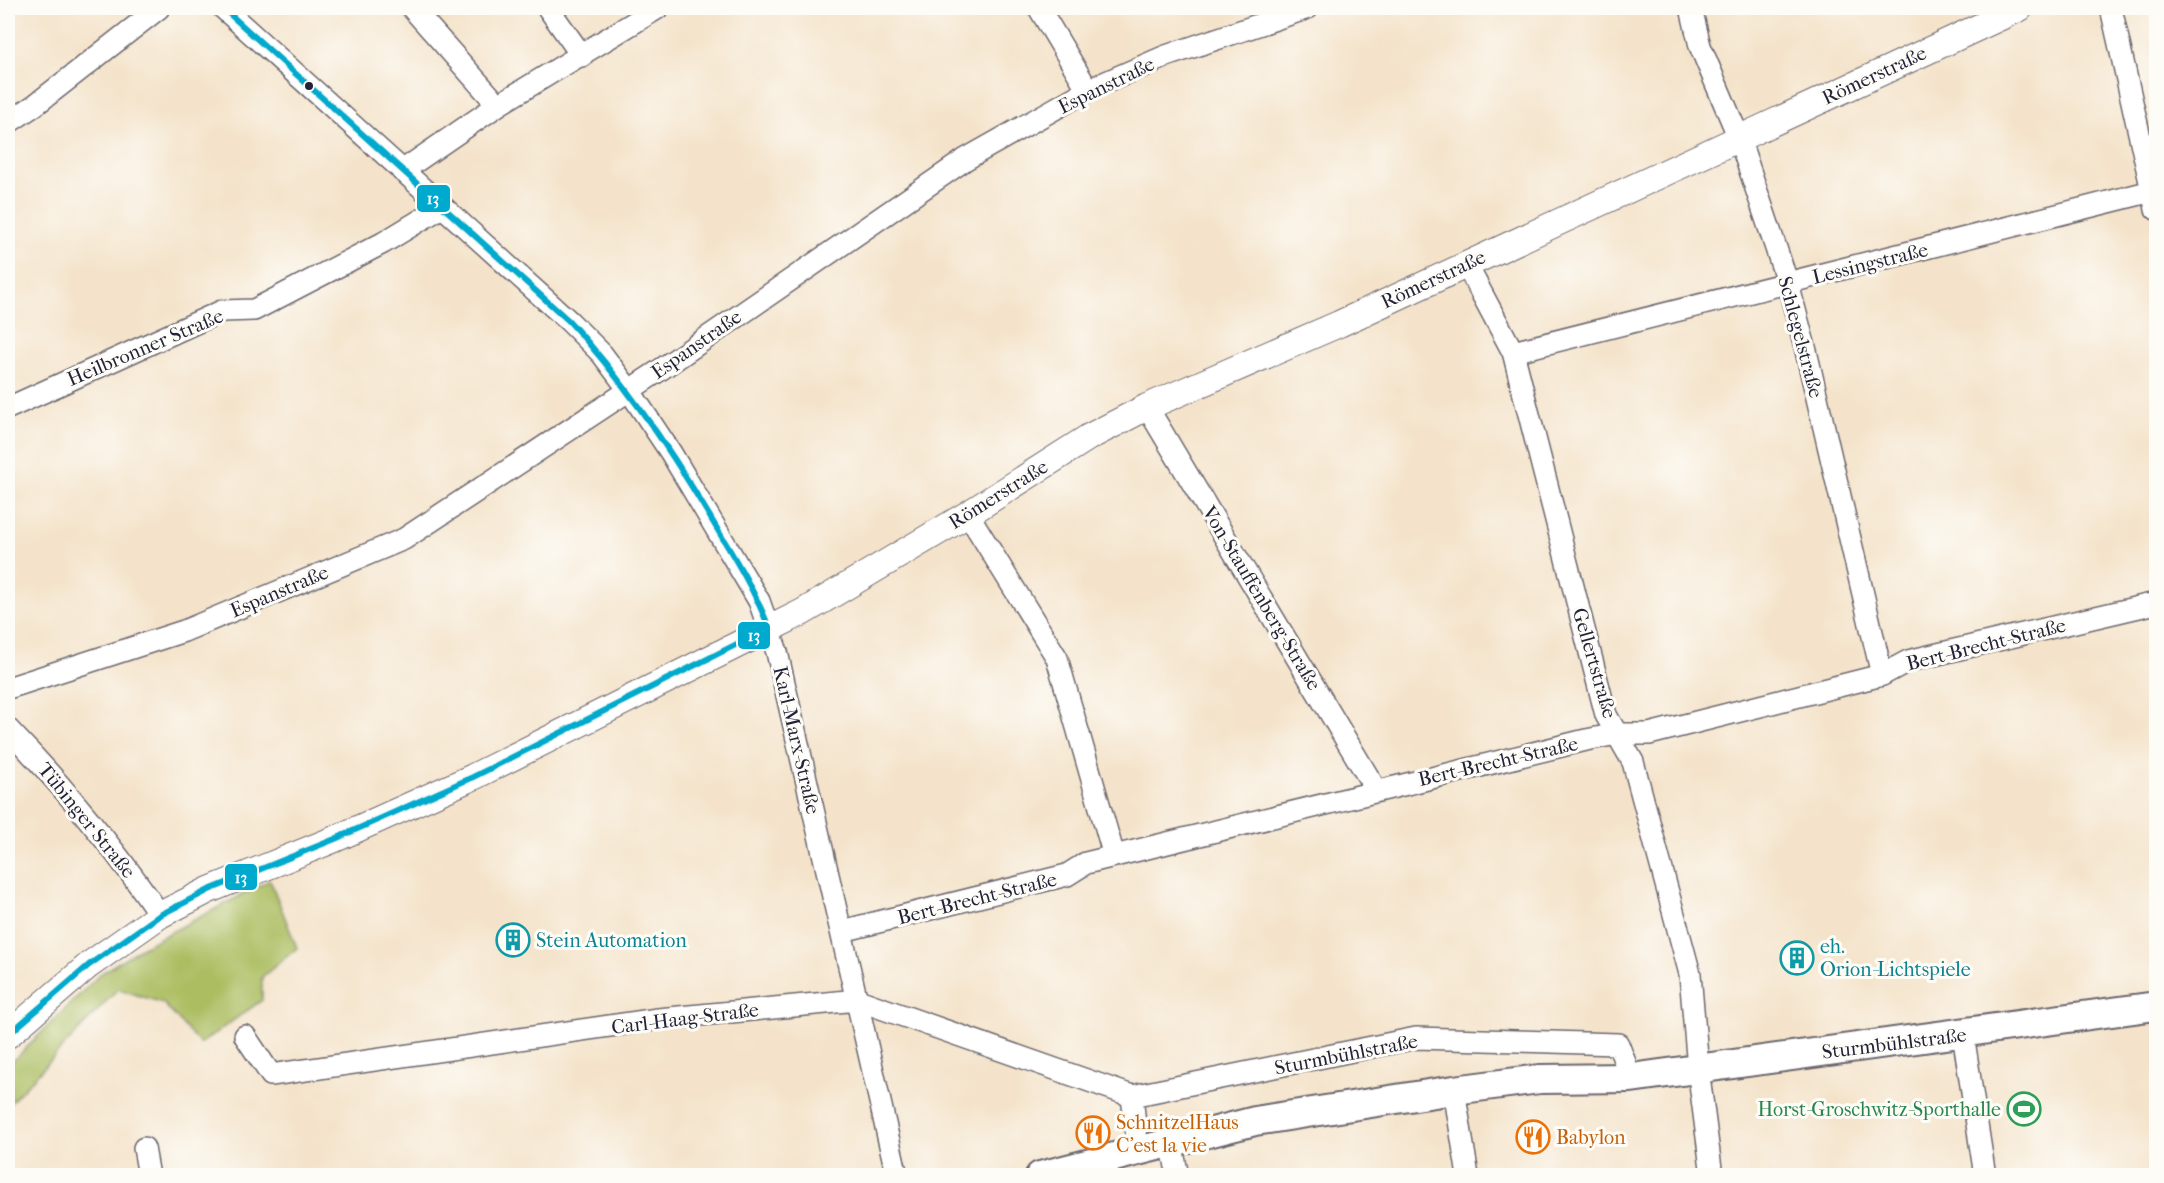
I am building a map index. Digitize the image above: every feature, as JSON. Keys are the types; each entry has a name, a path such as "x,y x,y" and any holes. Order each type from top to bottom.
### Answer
{"main road":[{"name":"Sturmbühlstraße","path":"1040,1176 1255,1121 1454,1090 1540,1079 1631,1078 2157,1006"}],"street":[{"path":"8,123 35,105 159,8"},
{"name":"Karl-Marx-Straße","path":"223,8 569,321 602,354 671,453 759,601 769,628 842,931 897,1176"},
{"path":"412,8 498,105"},
{"path":"548,8 582,56"},
{"path":"402,171 498,105 658,8"},
{"path":"1039,8 1088,90"},
{"name":"Espanstraße","path":"8,688 184,631 404,539 629,390 966,159 1088,90 1166,56 1308,8"},
{"name":"Schlegelstraße","path":"1691,8 1700,46 1739,138 1788,284 1882,675"},
{"name":"Römerstraße","path":"8,1035 27,1016 116,945 160,915 209,890 335,839 472,777 803,612 968,514 1089,437 1147,407 1339,324 2020,8"},
{"path":"2111,8 2156,197"},
{"name":"Lessingstraße","path":"1513,352 2156,197"},
{"name":"Heilbronner Straße","path":"8,408 222,311 254,309 382,243 442,207"},
{"name":"Gellertstraße","path":"1466,264 1513,352 1606,715 1633,762 1690,975 1698,1068 1712,1176"},
{"name":"Von-Stauffenberg-Straße","path":"1147,407 1376,790"},
{"path":"968,514 1057,658 1114,856"},
{"name":"Bert-Brecht-Straße","path":"842,931 1067,875 1086,862 1376,790 1617,734 1649,734 1882,675 1908,661 2157,603"},
{"name":"Tübinger Straße","path":"8,729 42,764 118,852 160,915"},
{"name":"Carl-Haag-Straße","path":"245,1036 271,1075 658,1019 858,1000 1132,1096"},
{"path":"1963,1034 1985,1176"},
{"name":"Sturmbühlstraße","path":"1132,1096 1416,1038 1618,1044 1631,1078"},
{"path":"1454,1090 1468,1176"},
{"path":"1132,1096 1138,1152"},
{"path":"1171,1143 1178,1176"},
{"path":"144,1148 149,1176"}],"green space":[{"path":"270,880 297,948 262,977 262,1000 200,1044 163,1003 118,989 8,1105 8,1066 100,974 139,949"}],"transit line":[{"name":"13","path":"8,1035 89,965 160,915 209,890 335,839 473,777 769,628 744,574 681,469 629,393 590,344 569,321 223,8"}],"place":[{"name":"Stein Automation","path":"513,940"},
{"name":"eh. Orion-Lichtspiele","path":"1797,958"},
{"name":"Horst-Groschwitz-Sporthalle","path":"2024,1109"},
{"name":"SchnitzelHaus C'est la vie","path":"1093,1133"},
{"name":"Babylon","path":"1533,1137"}]}
